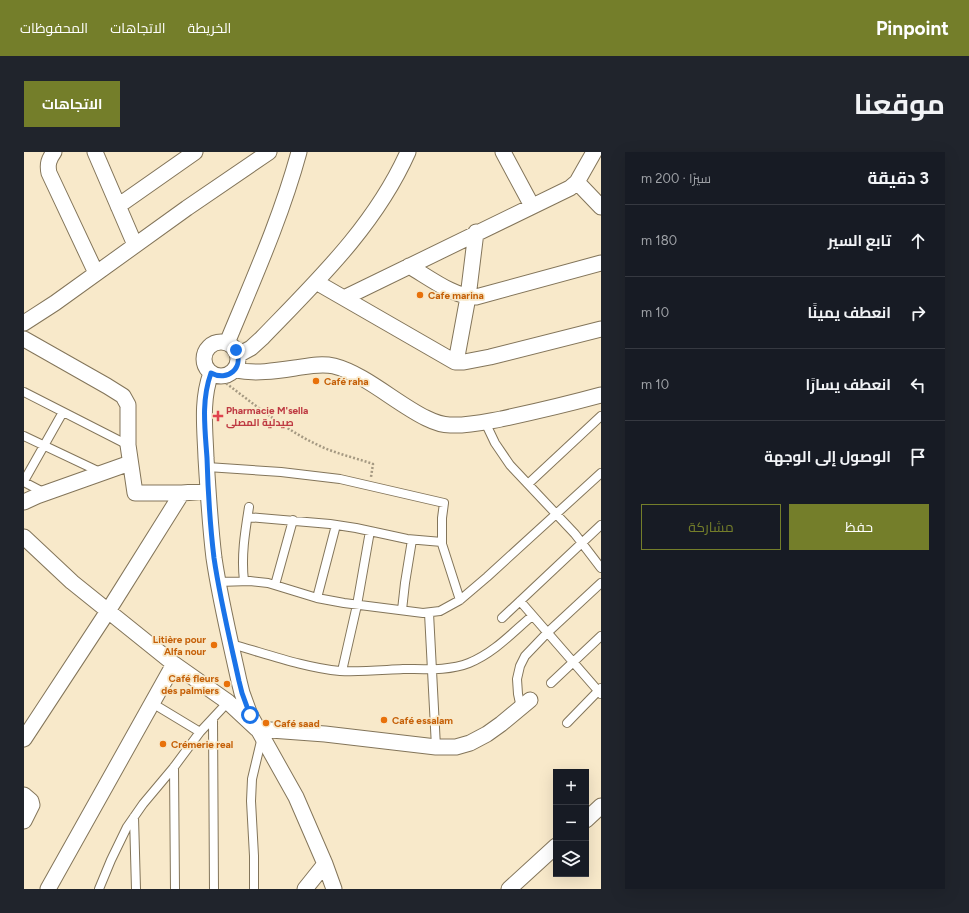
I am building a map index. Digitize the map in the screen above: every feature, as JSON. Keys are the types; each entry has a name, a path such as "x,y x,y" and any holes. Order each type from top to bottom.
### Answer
{"street":[{"path":"54,152 48,161 49,173 96,273"},
{"path":"95,152 135,245"},
{"path":"118,206 195,152"},
{"path":"24,323 269,152"},
{"path":"227,343 258,270 282,207 299,152"},
{"path":"238,355 247,351 255,344 316,282 362,229 389,189 408,152"},
{"path":"503,152 532,206"},
{"path":"344,298 476,232 570,188 577,182 594,152"},
{"path":"577,182 601,207"},
{"path":"456,362 468,297 476,232"},
{"path":"409,266 456,294 476,297 601,263"},
{"path":"316,282 448,359 456,362 490,357 601,329"},
{"path":"24,339 123,396 128,405 128,445 135,493 182,493 208,491"},
{"path":"222,342 232,346 238,355 239,360 235,370 226,376 213,374 205,364 205,353 212,345 222,342"},
{"path":"235,370 244,372 260,372 315,365 334,366 354,375 410,410 435,422 454,426 532,413 601,395"},
{"path":"213,374 205,391 204,404 208,491 218,582 242,693 259,733 296,797 325,864 334,889"},
{"path":"24,502 130,463"},
{"path":"24,738 108,611 182,493"},
{"path":"24,538 72,582 108,611 174,664 228,702 259,733 325,734 436,747 456,747 476,741 501,724 526,704"},
{"path":"48,889 174,664"},
{"path":"24,795 32,805 24,821"},
{"path":"589,817 601,806"},
{"path":"509,889 553,849"},
{"path":"305,889 325,864"}],"lane":[{"path":"24,392 128,445"},
{"path":"46,493 24,481 63,412"},
{"path":"528,484 601,416"},
{"path":"485,422 495,443 504,457 581,542 601,568"},
{"path":"24,436 103,474"},
{"path":"207,467 306,475 345,480 444,503 442,518 443,550 460,600"},
{"path":"218,582 244,581 268,583 317,598 357,605 429,613 440,611 460,600 601,473"},
{"path":"244,581 243,555 249,507"},
{"path":"248,517 336,525 412,540 442,542"},
{"path":"275,585 293,520"},
{"path":"317,598 336,525"},
{"path":"502,618 581,542 601,525"},
{"path":"342,671 350,642 370,531"},
{"path":"402,610 412,540"},
{"path":"526,704 518,694 517,679 520,666 527,653 601,582"},
{"path":"520,601 600,691 567,723"},
{"path":"429,613 436,747"},
{"path":"231,644 308,665 342,671 433,669 463,664 481,657 532,616"},
{"path":"550,683 601,636"},
{"path":"100,889 118,845 134,817 200,732 228,702"},
{"path":"152,703 200,732"},
{"path":"213,718 214,889"},
{"path":"254,889 251,801 252,779 259,733"},
{"path":"174,767 176,889"},
{"path":"134,817 136,889"}],"path":[{"path":"213,374 259,408 301,436 321,447 373,464 371,486"}],"place":[{"name":"Cafe marina","path":"420,295"},
{"name":"Café raha","path":"316,381"},
{"name":"Pharmacie M'sella صيدلية المصلى","path":"218,416"},
{"name":"Litière pour Alfa nour","path":"214,645"},
{"name":"Café fleurs des palmiers","path":"227,684"},
{"name":"Café essalam","path":"384,720"},
{"name":"Café saad","path":"266,723"},
{"name":"Crémerie real","path":"163,744"}],"route":[{"path":"236,350 239,360 235,370 231,374 221,376 211,373 205,391 204,414 214,556 220,595 239,681 250,715"}]}
